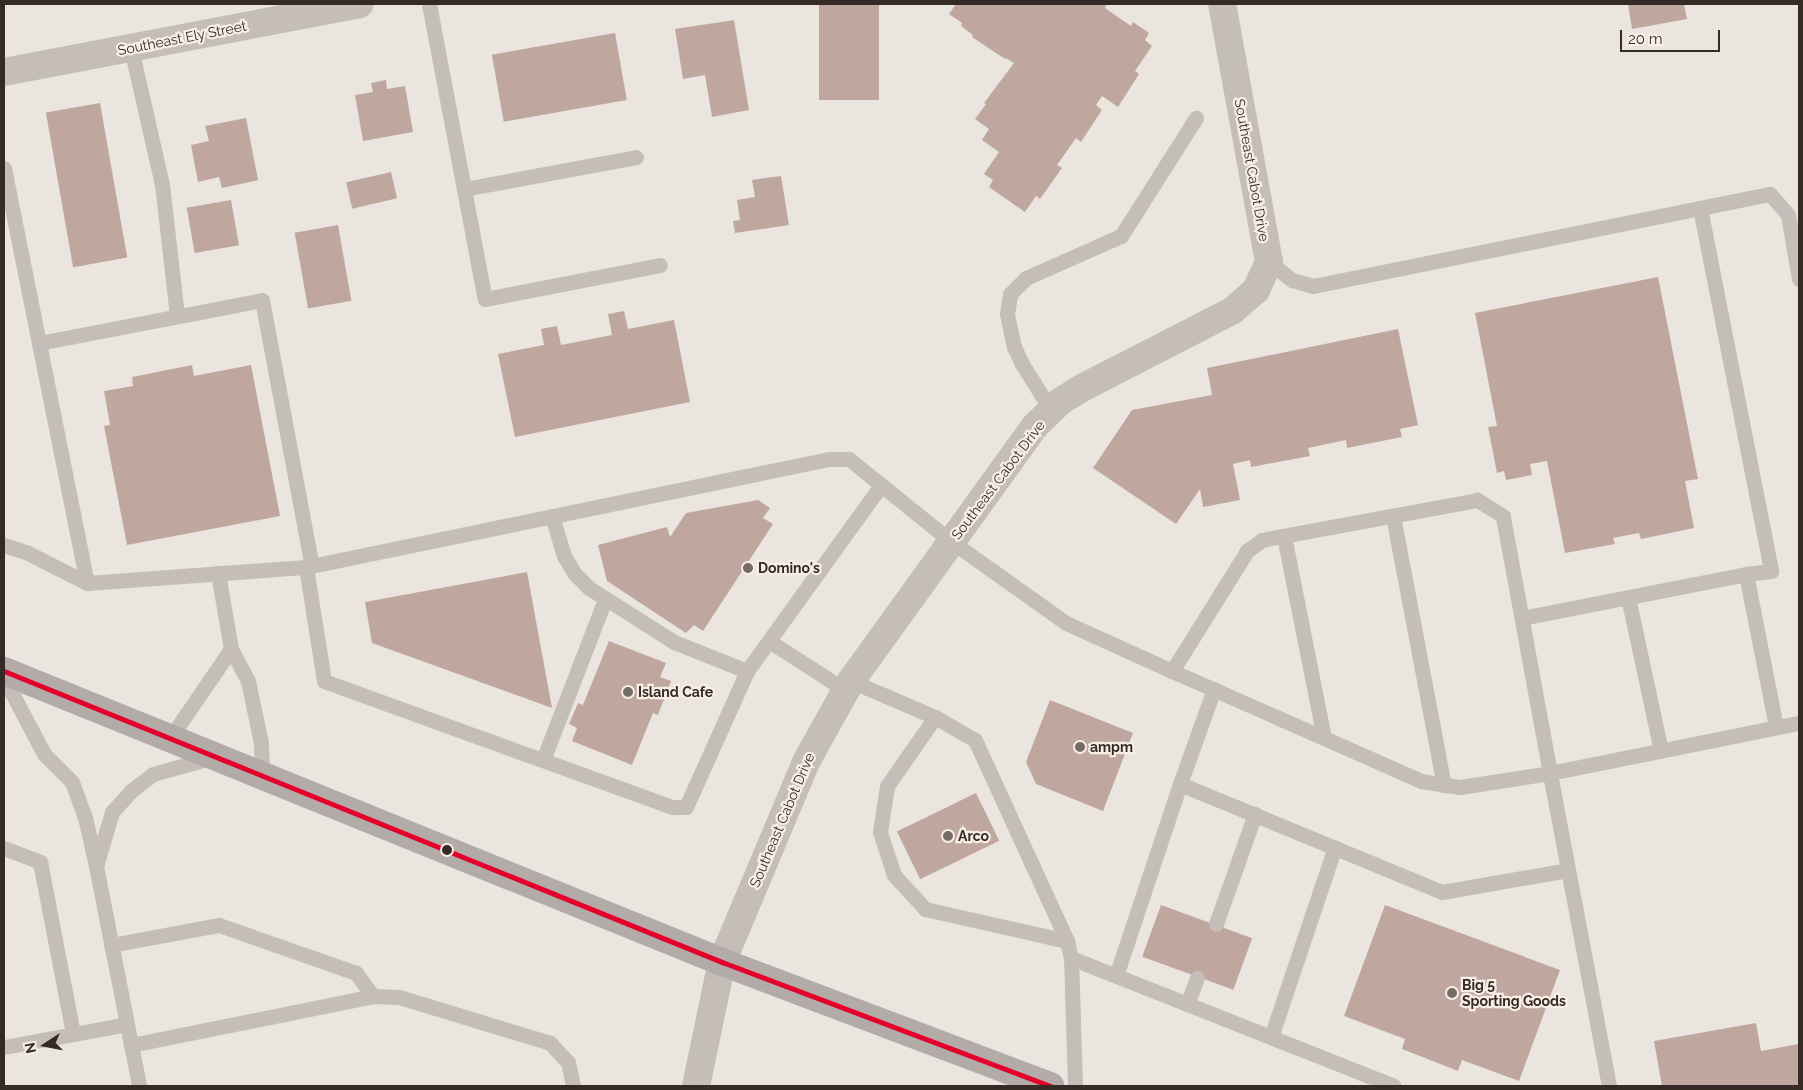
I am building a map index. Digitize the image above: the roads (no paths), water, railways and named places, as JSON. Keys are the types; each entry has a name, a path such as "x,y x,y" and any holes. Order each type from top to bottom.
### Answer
{"main road":[{"path":"4,671 722,962 1050,1086"}],"street":[{"name":"Southeast Ely Street","path":"4,72 360,4"},
{"name":"Southeast Cabot Drive","path":"696,1086 722,962 807,760 848,685 1035,426 1051,410 1080,389 1232,311 1256,290 1269,262 1222,4"}],"lane":[{"path":"429,4 485,298 660,265"},
{"path":"131,48 162,184 177,316"},
{"path":"1051,410 1022,364 1014,347 1007,314 1010,294 1026,278 1121,236 1196,118"},
{"path":"464,190 636,157"},
{"path":"4,168 87,583"},
{"path":"1269,262 1292,280 1313,286 1770,194 1793,214 1799,279"},
{"path":"1522,618 1746,574 1771,571 1700,208"},
{"path":"39,343 262,300 309,566 324,682 673,807 686,807 747,671 881,485"},
{"path":"4,545 26,552 87,583 309,566 829,459 850,459 952,542 1066,623 1421,781 1460,787 1550,772 1799,723"},
{"path":"1172,670 1247,551 1262,540 1477,500 1503,516 1609,1086"},
{"path":"552,516 564,556 575,574 589,588 674,642 747,671"},
{"path":"1394,516 1444,785"},
{"path":"1284,536 1324,738"},
{"path":"218,573 231,649 248,682 261,743 262,774"},
{"path":"1746,574 1776,728"},
{"path":"1628,597 1661,750"},
{"path":"543,760 605,599"},
{"path":"769,641 848,685 935,717 974,740 1068,941 1071,958 1075,1086"},
{"path":"170,738 231,649"},
{"path":"4,678 44,754 72,782 85,816 112,945 138,1086"},
{"path":"1116,976 1214,689"},
{"path":"935,717 887,786 880,832 894,874 925,909 1068,941"},
{"path":"96,866 112,812 132,790 152,774 203,760 226,760"},
{"path":"1180,784 1442,892 1568,870"},
{"path":"1216,924 1255,814"},
{"path":"1271,1037 1335,847"},
{"path":"4,848 40,862 74,1034"},
{"path":"112,945 219,924 356,973 373,996"},
{"path":"1071,958 1394,1086"},
{"path":"1187,1004 1197,978"},
{"path":"131,1045 373,996 398,997 550,1043 568,1062 573,1086"},
{"path":"4,1047 127,1024"}],"place":[{"name":"Domino's","path":"748,568"},
{"name":"Island Cafe","path":"628,692"},
{"name":"ampm","path":"1080,747"},
{"name":"Arco","path":"948,836"},
{"name":"Big 5 Sporting Goods","path":"1452,993"}]}
